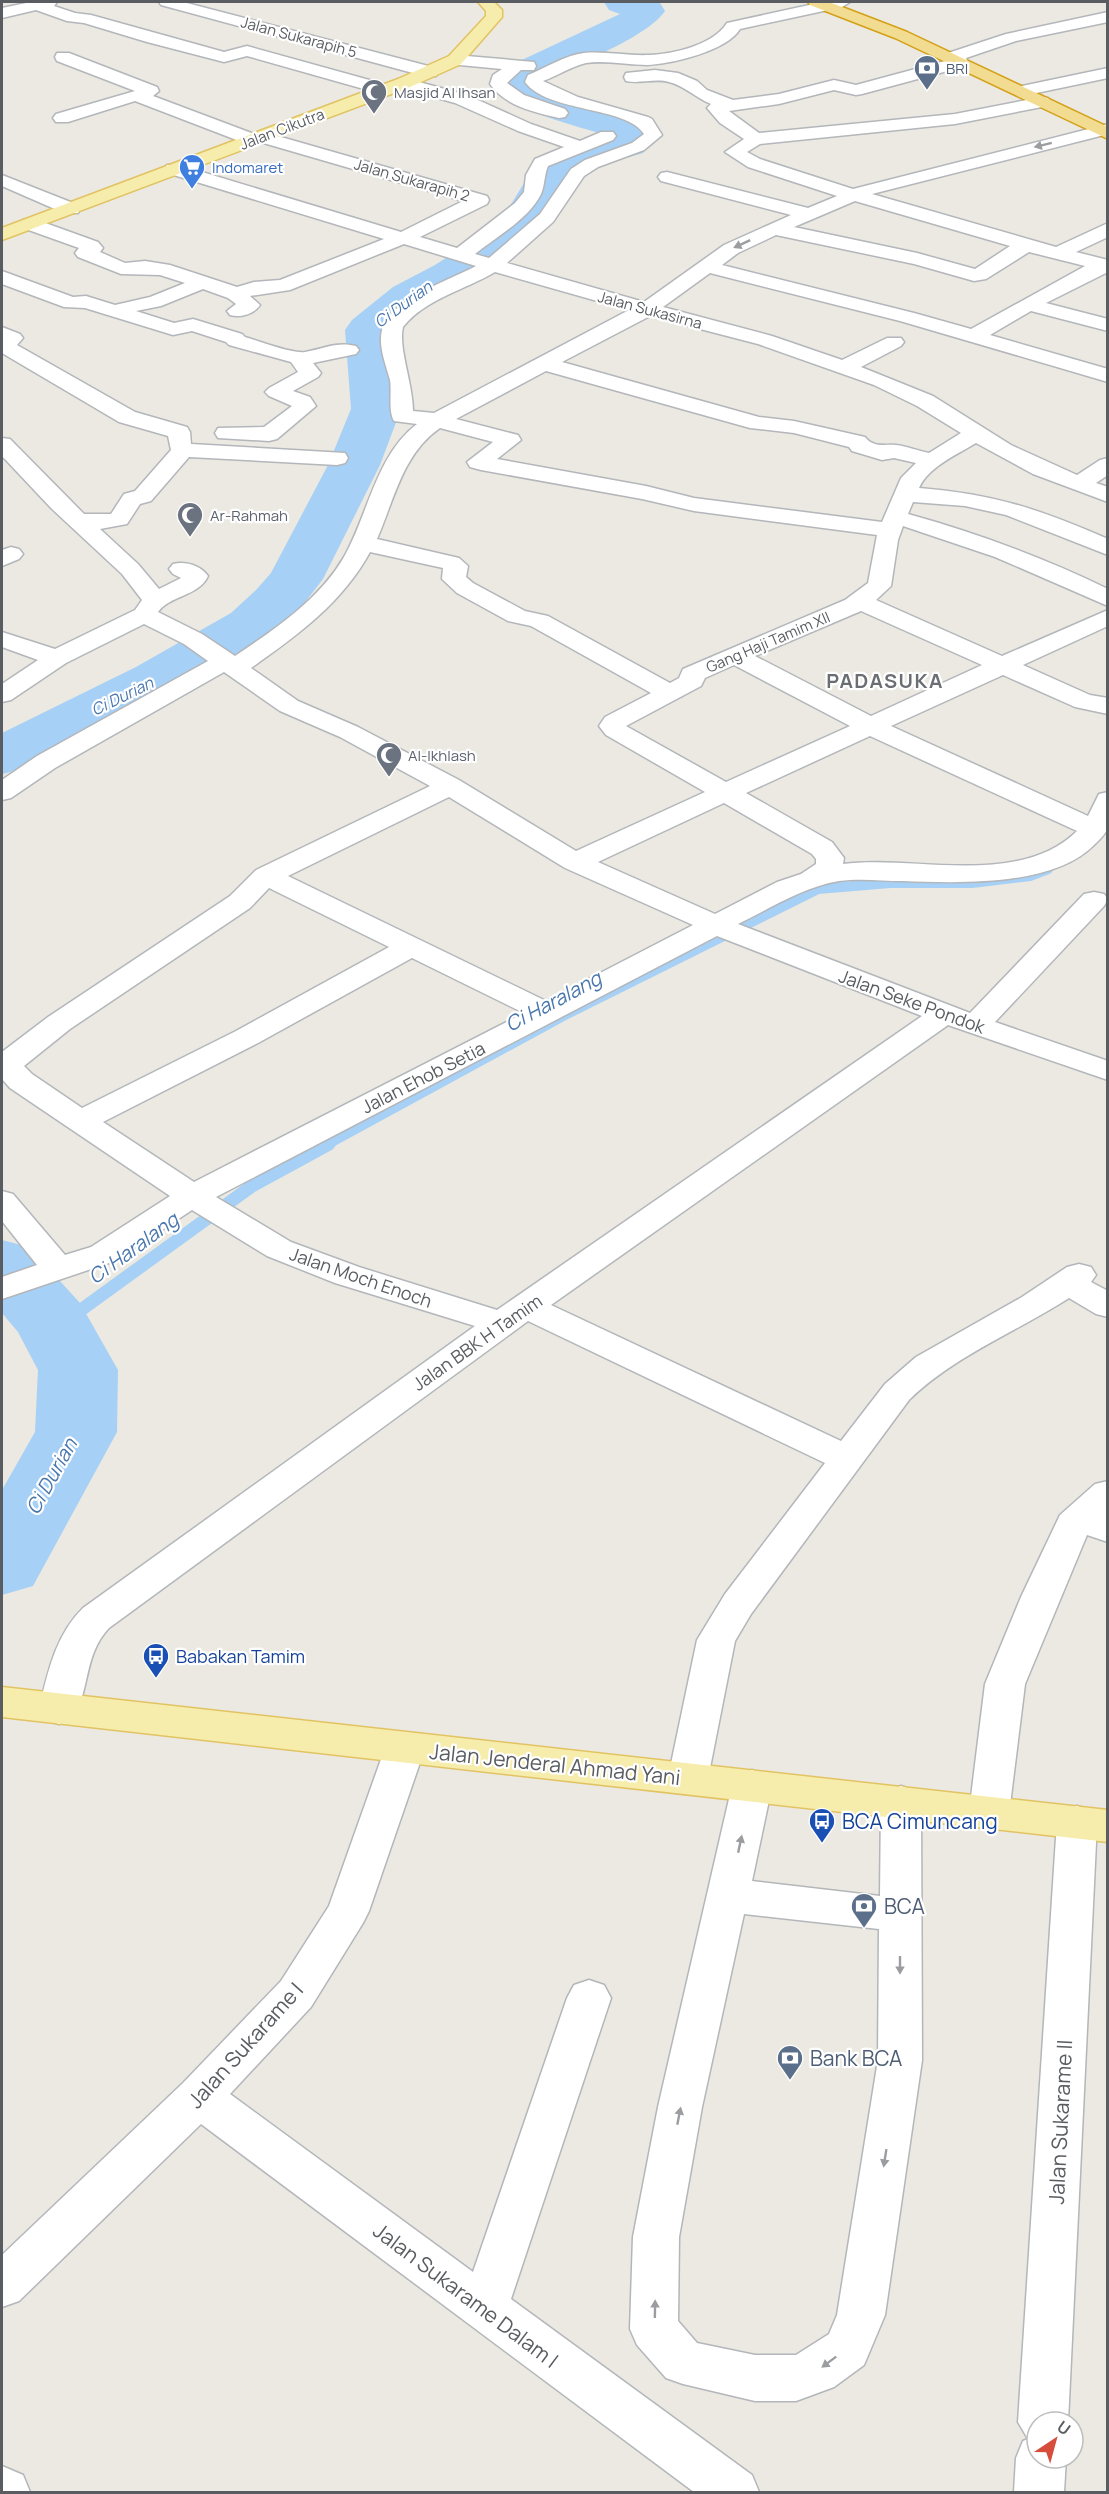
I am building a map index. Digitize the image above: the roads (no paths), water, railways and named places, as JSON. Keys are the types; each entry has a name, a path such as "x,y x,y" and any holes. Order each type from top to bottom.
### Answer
{"highway":[{"path":"828,3 956,60 1105,131"}],"main road":[{"name":"Jalan Cikutra","path":"2,234 430,72 455,60 494,17 494,10 486,2"},
{"name":"Jalan Jenderal Ahmad Yani","path":"2,1704 1092,1824"}],"street":[{"name":"Jalan Sukarapih 5","path":"167,2 430,72"},
{"path":"4,10 43,3 70,18 86,18 153,39 224,57 247,51 385,90"},
{"path":"828,3 734,26 731,31 708,46 667,58 648,60 588,57 558,68 533,82 562,97 646,123 652,136 584,168 570,178 552,212 490,263 404,314 393,327 395,364 402,388 402,416 437,420 510,440 478,462 481,463 646,493 656,498 780,518 892,524 964,538 1044,567 1107,599"},
{"path":"756,139 716,110 720,107 779,99 834,85 855,90 956,60 1012,37 1107,17"},
{"path":"62,118 151,91 63,57"},
{"path":"455,60 558,68 585,76"},
{"path":"464,256 522,207 533,192 535,175 541,163 588,144 612,131 526,102 502,90 498,84 499,79 519,65"},
{"path":"1022,91 1107,73"},
{"path":"611,79 667,76 691,85 698,92 732,106"},
{"path":"404,83 462,100 526,129 622,150"},
{"path":"137,96 257,139"},
{"path":"1042,102 955,119 756,139 734,152 754,163 783,174 1026,246 1105,266"},
{"path":"2,792 65,751 288,631 314,610 335,588 363,543 401,456 417,435 437,420 645,310 731,249 774,229 854,195 902,180 1105,131"},
{"name":"Jalan Sukarapih 2","path":"257,139 480,200 404,238"},
{"name":"Jalan Sukasirna","path":"173,169 645,310 753,336 844,367 925,401 976,433 1041,469 1107,495"},
{"path":"667,177 810,214"},
{"path":"2,180 71,209"},
{"path":"30,224 91,246 93,248 85,253 121,268 163,269 204,282 237,302 254,288 283,286 404,238"},
{"path":"774,229 917,259 974,275 979,275 1026,246"},
{"path":"1057,254 1107,229"},
{"path":"974,336 999,319 1105,266"},
{"path":"707,267 974,336 1107,376"},
{"path":"2,277 13,279 66,302 84,302 173,329 189,325 197,326 235,338 237,341 303,358 321,353 349,350"},
{"path":"114,312 134,305 154,302 204,282"},
{"path":"1028,304 1107,325"},
{"path":"2,333 13,338 3,345 127,417 181,441 337,458"},
{"path":"844,367 894,342"},
{"path":"181,441 269,434 305,406 302,402 276,392 311,373 301,363 303,358"},
{"path":"544,364 758,423 794,427 857,442 860,446 882,453 894,451 932,461"},
{"name":"Gang Haji Tamim XII","path":"727,792 615,730 612,726 614,722 692,681 692,674 859,601 879,586 892,524 912,478 932,461 976,433"},
{"path":"78,521 107,522 119,519 132,499 143,496 181,441"},
{"path":"2,444 33,478 150,591 149,607"},
{"path":"1079,484 1107,465"},
{"path":"10,481 33,478"},
{"path":"904,494 970,500 1002,506 1066,529 1107,548"},
{"path":"363,543 451,563 456,566 454,579 465,588 517,616 539,621 670,693"},
{"path":"2,695 57,658 195,579 196,576 181,569"},
{"path":"859,601 1004,664 1084,702 1107,706"},
{"name":"Jalan Seke Pondok","path":"149,607 289,706 349,732 450,786 575,862 732,933 960,1019 1107,1071"},
{"path":"575,862 1107,617"},
{"path":"2,639 57,658"},
{"path":"735,656 870,726 1094,829"},
{"path":"266,876 450,786"},
{"path":"727,792 822,848 830,858 829,867 811,879"},
{"path":"811,879 856,871 907,873 1010,870 1047,860 1074,848 1094,829 1107,800"},
{"path":"266,876 548,1013"},
{"name":"Jalan Moch Enoch","path":"266,876 240,902 59,1023 9,1061 8,1068 14,1077 207,1205 279,1249 327,1268 515,1315 848,1459"},
{"name":"Jalan Ehob Setia","path":"2,1288 103,1254 207,1205 548,1013 732,933 769,897 811,879"},
{"name":"Jalan BBK H Tamim","path":"59,1709 78,1638 85,1627 515,1315 960,1019 1094,900"},
{"path":"81,1120 248,1037 410,947"},
{"path":"2,1201 58,1270"},
{"path":"688,1778 716,1640 738,1604 897,1392 909,1379 957,1346 988,1331 1073,1279 1107,1306"},
{"path":"989,1813 1005,1684 1072,1524 1098,1513"},
{"name":"Jalan Sukarame I","path":"2,2286 199,2097 296,1994 348,1911 405,1748"},
{"path":"752,1786 680,2107 656,2237 654,2329 683,2362 755,2378 796,2378 817,2371 847,2349 861,2315 900,2060 901,1802"},
{"name":"Jalan Sukarame II","path":"1044,2410 1092,1824"},
{"path":"728,1895 901,1915"},
{"path":"484,2308 589,1998"},
{"name":"Jalan Sukarame Dalam I","path":"199,2097 734,2493"},
{"path":"1039,2493 1040,2470"}],"waterway":[{"name":"Ci Durian","path":"2,756 157,679 251,625 276,602 295,579 354,465 376,409 369,330 409,297 451,275 516,232 555,166 628,144 637,132 564,109 510,86 521,75 628,25 647,11 622,2"},
{"name":"Ci Haralang","path":"326,1145 563,1016 818,889 890,883 972,883 1030,876 1048,869"},
{"name":"Ci Haralang","path":"56,1328 252,1186 329,1144"},
{"name":"Ci Durian","path":"2,1264 52,1321 78,1370 76,1432 2,1564"}],"place":[{"name":"BRI","path":"927,91"},
{"name":"Masjid Al Ihsan","path":"374,115"},
{"name":"Indomaret","path":"192,190"},
{"name":"Ar-Rahmah","path":"190,538"},
{"name":"Al-Ikhlash","path":"389,778"},
{"name":"Babakan Tamim","path":"156,1679"},
{"name":"BCA Cimuncang","path":"822,1844"},
{"name":"BCA","path":"864,1929"},
{"name":"Bank BCA","path":"790,2081"}],"district":[{"name":"PADASUKA","path":"885,680"}]}
